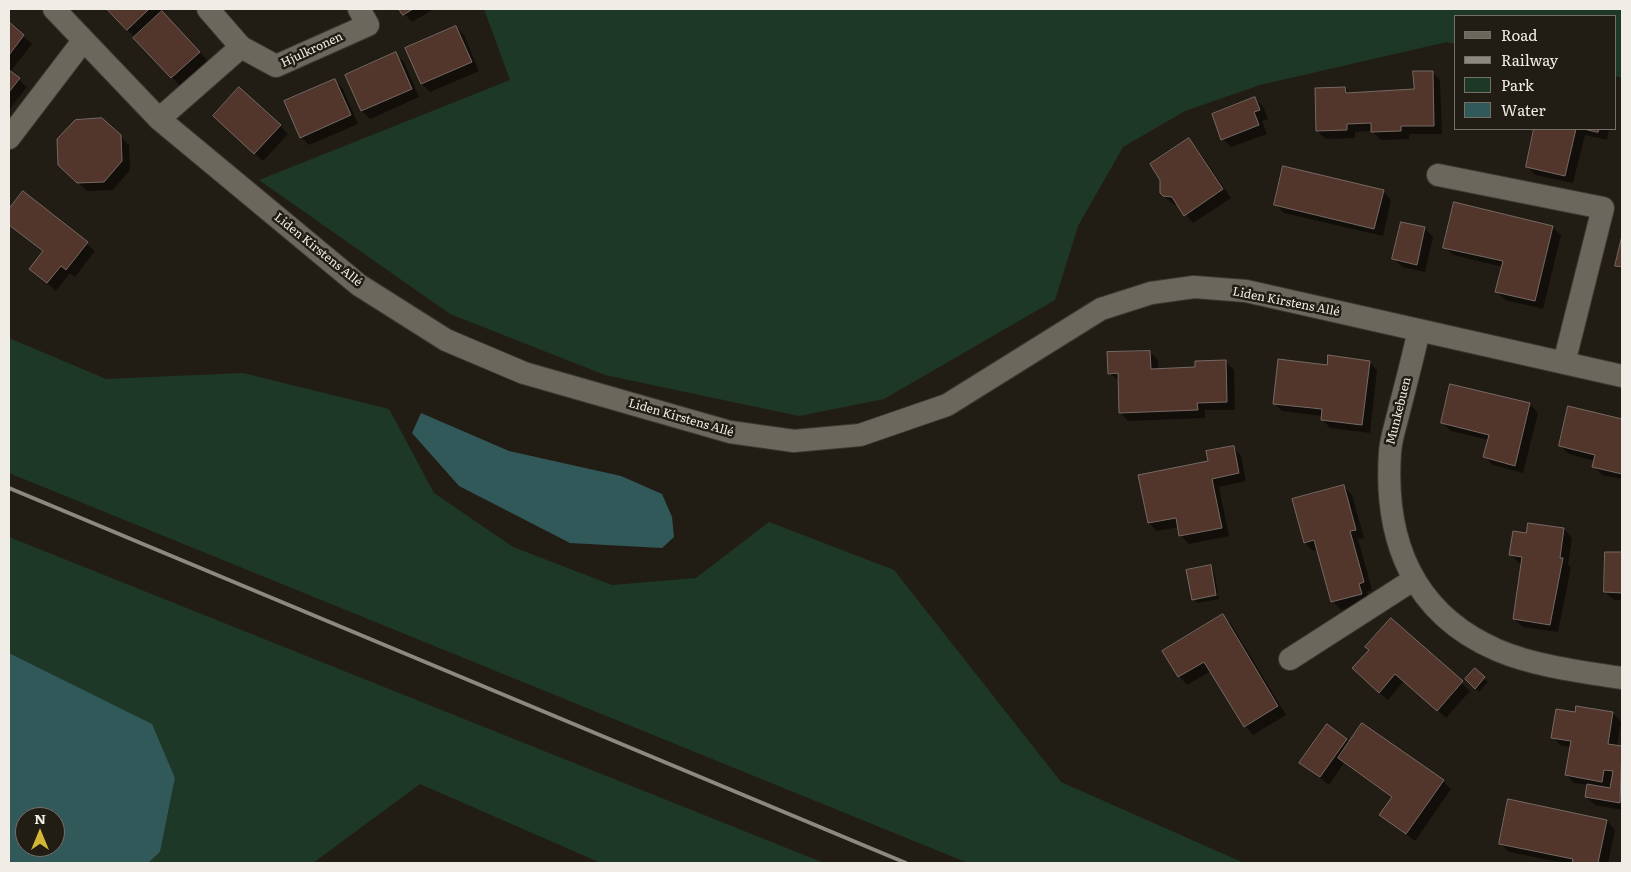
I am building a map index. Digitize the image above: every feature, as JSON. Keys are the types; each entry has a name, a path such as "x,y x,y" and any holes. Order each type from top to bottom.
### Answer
{"street":[{"name":"Liden Kirstens Allé","path":"54,9 159,119 359,285 446,340 524,373 730,432 794,441 860,435 947,405 1101,309 1151,293 1194,288 1246,291 1622,376"},
{"name":"Hjulkronen","path":"208,9 241,47 276,66 368,24 359,9"},
{"path":"9,138 83,41"},
{"path":"159,119 241,47"},
{"path":"1438,175 1603,208 1564,363"},
{"name":"Munkebuen","path":"1419,330 1390,450 1391,510 1397,545 1413,580 1447,621 1497,650 1567,670 1622,678"},
{"path":"1290,659 1413,580"}],"green space":[{"path":"484,9 1622,9 1622,78 1616,76 1616,15 1454,15 1454,44 1447,42 1260,85 1185,111 1123,147 1078,226 1055,300 884,399 799,416 605,375 450,314 259,180 510,80"},
{"path":"9,338 106,379 243,373 389,409 434,493 513,547 612,585 696,578 769,522 894,570 1061,782 1244,863 968,863 9,473"},
{"path":"9,537 824,863 601,863 420,784 313,863 148,863 160,852 175,778 151,724 9,653"}],"water":[{"path":"421,413 509,451 621,476 662,494 672,517 674,537 662,548 570,543 459,486 412,433"},
{"path":"9,653 152,724 175,778 160,852 148,863 9,863"}],"building":[{"path":"107,9 149,9 127,30"},
{"path":"399,9 413,9 403,15"},
{"path":"162,11 200,52 171,78 133,38"},
{"path":"9,22 24,35 9,55"},
{"path":"456,26 472,62 421,84 405,48"},
{"path":"396,52 412,89 361,111 345,75"},
{"path":"9,70 20,78 9,92"},
{"path":"1413,71 1433,71 1434,126 1401,126 1401,131 1371,132 1371,123 1347,124 1347,130 1316,131 1315,88 1345,87 1346,93 1414,89"},
{"path":"335,79 351,115 300,138 284,101"},
{"path":"239,87 281,125 254,154 213,116"},
{"path":"1255,97 1260,110 1254,112 1259,125 1221,140 1212,114"},
{"path":"102,118 121,135 122,161 104,182 77,183 58,165 57,139 75,120"},
{"path":"1534,130 1576,130 1565,176 1526,167"},
{"path":"1189,138 1223,189 1184,216 1172,197 1163,196 1160,193 1160,180 1150,164"},
{"path":"1283,166 1384,190 1374,229 1274,205"},
{"path":"23,191 88,242 66,270 61,266 47,283 29,269 43,251 9,225 9,209"},
{"path":"1454,202 1553,226 1535,301 1495,292 1503,261 1443,248"},
{"path":"1401,222 1425,227 1417,265 1392,259"},
{"path":"1622,236 1622,267 1615,266"},
{"path":"1150,351 1151,369 1195,367 1195,361 1226,360 1227,402 1197,403 1198,410 1119,413 1118,373 1108,374 1107,352"},
{"path":"1328,355 1370,361 1362,425 1321,420 1322,409 1273,404 1278,359 1327,365"},
{"path":"1450,384 1530,403 1515,466 1483,457 1489,435 1441,423"},
{"path":"1568,406 1622,419 1622,474 1592,467 1595,455 1559,446"},
{"path":"1234,446 1239,473 1212,479 1222,528 1179,536 1176,518 1148,523 1138,475 1208,461 1206,451"},
{"path":"1344,485 1356,530 1350,531 1364,582 1359,584 1362,594 1331,602 1314,540 1304,543 1292,499"},
{"path":"1528,523 1564,528 1560,558 1563,558 1550,625 1513,619 1522,557 1509,555 1513,531 1526,533"},
{"path":"1605,552 1622,552 1622,593 1604,592"},
{"path":"1211,565 1216,595 1192,600 1186,570"},
{"path":"1223,614 1278,706 1244,727 1204,662 1178,677 1162,651"},
{"path":"1391,618 1463,681 1437,711 1395,674 1379,693 1352,668 1369,650 1365,647"},
{"path":"1475,668 1485,677 1475,689 1465,679"},
{"path":"1576,706 1613,712 1608,744 1622,746 1620,803 1585,797 1587,784 1610,788 1613,771 1604,770 1602,782 1565,775 1571,741 1551,738 1556,709 1575,712"},
{"path":"1362,723 1444,780 1406,834 1379,815 1392,797 1338,758"},
{"path":"1327,724 1347,739 1320,777 1299,763"},
{"path":"1508,799 1607,820 1598,863 1572,863 1573,859 1499,844"}],"railway":[{"path":"9,488 906,863"}]}
